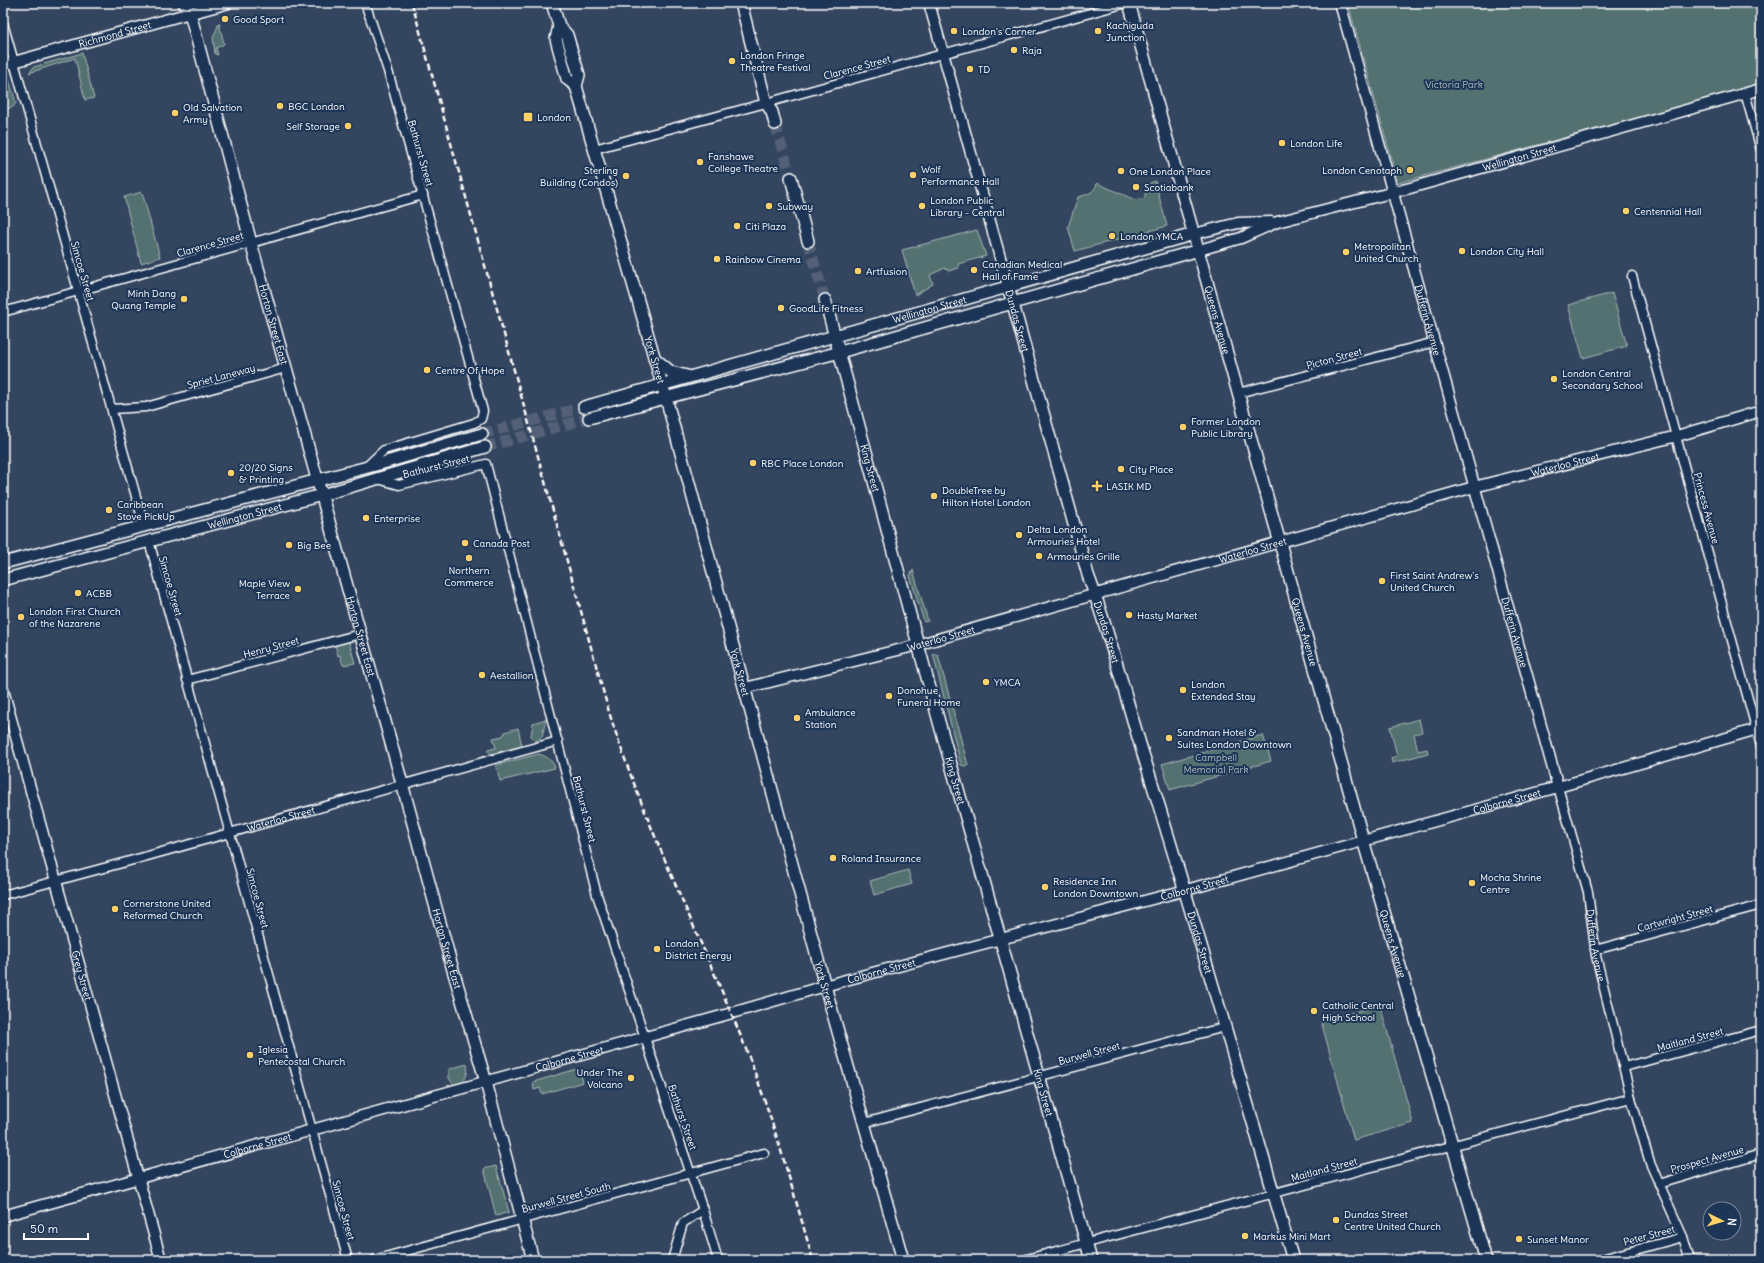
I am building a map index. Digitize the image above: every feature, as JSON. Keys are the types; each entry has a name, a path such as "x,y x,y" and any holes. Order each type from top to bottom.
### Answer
{"main road":[{"name":"Horton Street East","path":"184,3 190,8 251,243 318,480 449,957 486,1082 534,1260"},
{"name":"Richmond Street","path":"190,8 227,3"},
{"name":"York Street","path":"552,3 559,26 567,35 579,74 576,86 666,398 825,986 903,1260"},
{"path":"741,3 766,103 772,112 775,124"},
{"name":"Queens Avenue","path":"1127,3 1199,250 1363,840 1486,1260"},
{"path":"791,178 808,241"},
{"name":"Wellington Street","path":"584,407 1194,234"},
{"name":"Wellington Street","path":"589,418 840,352 1199,250"},
{"name":"Dundas Street","path":"1008,286 1088,574 1096,595 1186,890 1293,1260"},
{"name":"King Street","path":"825,300 940,722 1091,1260"},
{"path":"654,358 671,372 690,376"},
{"name":"Wellington Street","path":"3,563 367,467 482,434"},
{"name":"Wellington Street","path":"3,580 322,495 485,447"}],"street":[{"name":"Bathurst Street","path":"365,3 386,66 483,411 481,419 474,423 384,450 367,467"},
{"name":"Dundas Street","path":"929,3 1008,286"},
{"name":"Clarence Street","path":"594,148 766,103 1127,3"},
{"name":"Dufferin Avenue","path":"1340,3 1435,342 1474,488 1588,892 1595,950 1631,1098 1650,1163 1683,1236 1690,1260"},
{"name":"Richmond Street","path":"3,65 190,8"},
{"name":"Simcoe Street","path":"3,24 144,525"},
{"name":"Wellington Street","path":"1199,250 1241,238 1277,222 1392,192 1761,89"},
{"path":"1745,93 1761,150"},
{"name":"Clarence Street","path":"3,312 422,195"},
{"name":"Wellington Street","path":"1194,234 1238,223 1277,222"},
{"name":"Princess Avenue","path":"1632,276 1758,729 1761,746"},
{"name":"Picton Street","path":"1238,393 1435,342"},
{"name":"Spriet Laneway","path":"112,409 146,407 286,368"},
{"name":"Waterloo Street","path":"745,688 906,648 919,643 1096,595 1474,488 1677,436 1761,411"},
{"name":"Bathurst Street","path":"378,479 399,485 486,464 597,895 691,1173 718,1260"},
{"name":"Simcoe Street","path":"149,541 348,1260"},
{"name":"Henry Street","path":"188,680 360,634"},
{"name":"Grey Street","path":"3,690 161,1260"},
{"name":"Colborne Street","path":"3,1216 825,986 1186,890 1558,787 1758,729"},
{"name":"Waterloo Street","path":"3,895 558,741"},
{"name":"Cartwright Street","path":"1595,950 1761,905"},
{"name":"Burwell Street","path":"864,1123 1225,1027"},
{"name":"Maitland Street","path":"1624,1067 1761,1030"},
{"name":"Maitland Street","path":"1023,1260 1631,1098"},
{"name":"Burwell Street South","path":"374,1260 764,1153"},
{"name":"Prospect Avenue","path":"1659,1184 1761,1154"},
{"path":"672,1260 683,1223 703,1210"},
{"name":"Peter Street","path":"1598,1260 1683,1236"}],"green space":[{"name":"Victoria Park","path":"1348,3 1761,3 1761,84 1398,183"},
{"path":"219,23 224,44 216,48 218,55 215,54 213,38"},
{"path":"82,53 94,98 85,100 75,58 29,73 34,67"},
{"path":"3,76 9,80 16,103 13,107 6,109 3,108"},
{"path":"1155,181 1167,226 1075,251 1068,227 1078,197 1092,191 1097,183 1135,200 1145,198 1145,194 1150,183"},
{"path":"142,192 160,257 141,263 124,197"},
{"path":"977,230 986,256 958,264 959,268 948,271 945,268 930,275 933,284 915,295 902,250"},
{"path":"1612,293 1627,346 1583,358 1568,305"},
{"path":"913,570 928,621 924,622 910,576"},
{"path":"345,641 349,642 355,663 343,665 340,655 338,656 335,645"},
{"path":"933,654 938,655 968,765 961,765"},
{"path":"546,719 542,737 535,741 531,736 533,723"},
{"path":"1419,719 1422,732 1414,734 1418,751 1427,749 1428,753 1392,763 1391,758 1397,756 1390,727"},
{"path":"518,728 522,746 491,754 487,750 496,748 493,738 503,736 505,732"},
{"name":"Campbell Memorial Park","path":"1263,735 1271,761 1170,790 1162,764"},
{"path":"539,754 549,759 555,768 500,781 496,765"},
{"path":"908,870 912,884 874,895 870,881"},
{"path":"1380,1005 1413,1123 1354,1140 1321,1021"},
{"path":"467,1064 467,1075 461,1083 454,1086 449,1078 449,1069"},
{"path":"577,1069 580,1072 583,1082 542,1094 540,1088 534,1090 533,1082"},
{"path":"496,1166 509,1212 496,1216 484,1169"}],"tunnel":[{"path":"775,124 791,178"},
{"path":"808,241 825,300"},
{"path":"482,434 584,407"},
{"path":"485,447 589,418"}],"railway":[{"path":"412,3 609,712 639,796 727,1003 764,1097 813,1260"}],"place":[{"name":"Good Sport","path":"225,19"},
{"name":"London's Corner","path":"954,31"},
{"name":"Kachiguda Junction","path":"1098,31"},
{"name":"Raja","path":"1014,50"},
{"name":"London Fringe Theatre Festival","path":"732,61"},
{"name":"TD","path":"970,69"},
{"name":"BGC London","path":"280,106"},
{"name":"Old Salvation Army","path":"175,113"},
{"name":"London","path":"528,117"},
{"name":"Self Storage","path":"348,126"},
{"name":"London Life","path":"1282,143"},
{"name":"Fanshawe College Theatre","path":"700,162"},
{"name":"London Cenotaph","path":"1410,170"},
{"name":"One London Place","path":"1121,171"},
{"name":"Wolf Performance Hall","path":"913,175"},
{"name":"Sterling Building (Condos)","path":"626,176"},
{"name":"Scotiabank","path":"1136,187"},
{"name":"Subway","path":"769,206"},
{"name":"London Public Library - Central","path":"922,206"},
{"name":"Centennial Hall","path":"1626,211"},
{"name":"Citi Plaza","path":"737,226"},
{"name":"London YMCA","path":"1112,236"},
{"name":"London City Hall","path":"1462,251"},
{"name":"Metropolitan United Church","path":"1346,252"},
{"name":"Rainbow Cinema","path":"717,259"},
{"name":"Canadian Medical Hall of Fame","path":"974,270"},
{"name":"Artfusion","path":"858,271"},
{"name":"Minh Dang Quang Temple","path":"184,299"},
{"name":"GoodLife Fitness","path":"781,308"},
{"name":"Centre Of Hope","path":"427,370"},
{"name":"London Central Secondary School","path":"1554,379"},
{"name":"Former London Public Library","path":"1183,427"},
{"name":"RBC Place London","path":"753,463"},
{"name":"City Place","path":"1121,469"},
{"name":"20/20 Signs & Printing","path":"231,473"},
{"name":"LASIK MD","path":"1097,486"},
{"name":"DoubleTree by Hilton Hotel London","path":"934,496"},
{"name":"Caribbean Stove PickUp","path":"109,510"},
{"name":"Enterprise","path":"366,518"},
{"name":"Delta London Armouries Hotel","path":"1019,535"},
{"name":"Canada Post","path":"465,543"},
{"name":"Big Bee","path":"289,545"},
{"name":"Armouries Grille","path":"1039,556"},
{"name":"Northern Commerce","path":"469,558"},
{"name":"First Saint Andrew's United Church","path":"1382,581"},
{"name":"Maple View Terrace","path":"298,589"},
{"name":"ACBB","path":"78,593"},
{"name":"Hasty Market","path":"1129,615"},
{"name":"London First Church of the Nazarene","path":"21,617"},
{"name":"Aestallion","path":"482,675"},
{"name":"YMCA","path":"986,682"},
{"name":"London Extended Stay","path":"1183,690"},
{"name":"Donohue Funeral Home","path":"889,696"},
{"name":"Ambulance Station","path":"797,718"},
{"name":"Sandman Hotel & Suites London Downtown","path":"1169,738"},
{"name":"Roland Insurance","path":"833,858"},
{"name":"Mocha Shrine Centre","path":"1472,883"},
{"name":"Residence Inn London Downtown","path":"1045,887"},
{"name":"Cornerstone United Reformed Church","path":"115,909"},
{"name":"London District Energy","path":"657,949"},
{"name":"Catholic Central High School","path":"1314,1011"},
{"name":"Iglesia Pentecostal Church","path":"250,1055"},
{"name":"Under The Volcano","path":"631,1078"},
{"name":"Dundas Street Centre United Church","path":"1336,1220"},
{"name":"Markus Mini Mart","path":"1245,1236"},
{"name":"Sunset Manor","path":"1519,1239"}]}
